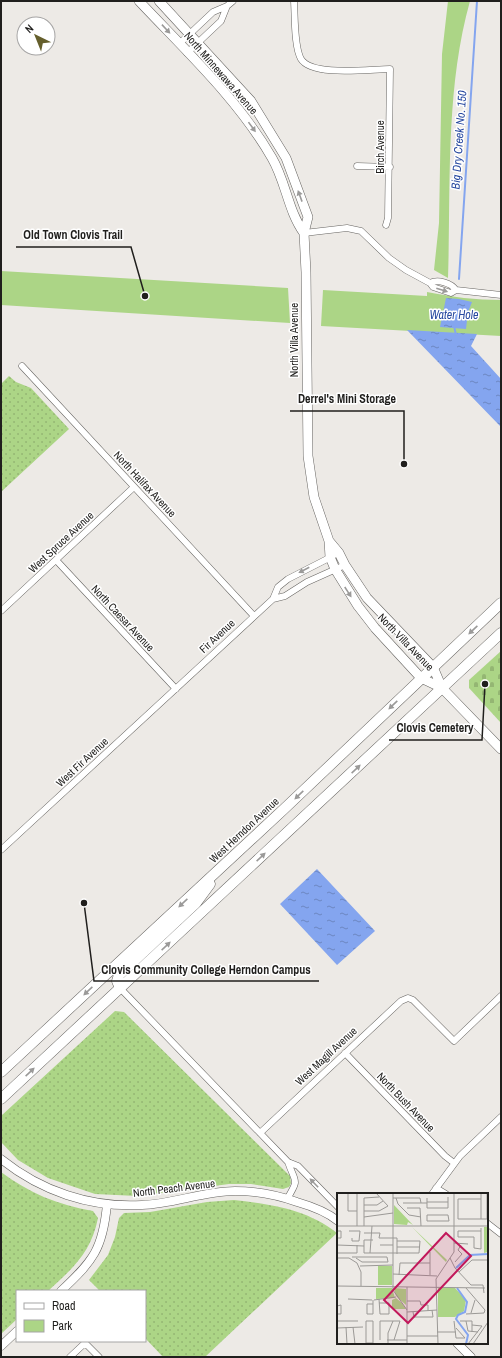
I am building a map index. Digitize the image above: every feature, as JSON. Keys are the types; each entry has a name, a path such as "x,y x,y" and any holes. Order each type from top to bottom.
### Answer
{"main road":[{"name":"North Minnewawa Avenue","path":"139,1 239,109 257,134 273,159 296,221 304,233"},
{"name":"North Minnewawa Avenue","path":"159,1 251,100 280,146 308,217 304,233"},
{"name":"North Villa Avenue","path":"304,233 306,272 308,456 314,497 329,541 330,557 335,569 358,606 375,628 421,678 442,688 501,749"},
{"name":"North Villa Avenue","path":"329,541 339,553 345,565 367,598 433,667 442,688"},
{"name":"West Herndon Avenue","path":"1,1072 232,858 501,603"},
{"path":"1,1099 501,633"},
{"path":"120,988 117,981 119,975 196,903 232,858"}],"street":[{"path":"179,44 213,12 227,6 233,1"},
{"name":"Birch Avenue","path":"294,1 298,52 306,65 321,70 390,69 390,167 388,218 386,225"},
{"path":"188,53 221,21 227,6"},
{"path":"357,166 390,167"},
{"path":"304,233 347,228 361,231 396,264 414,276 430,283 433,287 451,293 456,290 501,295"},
{"name":"North Halifax Avenue","path":"22,366 254,616"},
{"name":"West Spruce Avenue","path":"1,611 134,487"},
{"name":"Fir Avenue","path":"176,689 273,599 278,587 288,579 339,553"},
{"name":"North Caesar Avenue","path":"56,560 176,689"},
{"name":"Fir Avenue","path":"273,599 285,596 307,582 345,565"},
{"name":"West Fir Avenue","path":"1,850 176,689"},
{"path":"120,988 288,1162 296,1180 287,1199"},
{"name":"West Magill Avenue","path":"260,1133 401,1001 408,998 417,1003 454,1041 501,996"},
{"name":"North Bush Avenue","path":"345,1053 454,1163"},
{"path":"433,1193 454,1163 501,1118"},
{"name":"North Peach Avenue","path":"1,1159 20,1173 56,1192 74,1198 107,1204 142,1205 234,1191 262,1193 313,1207 337,1220"},
{"path":"288,1162 298,1166 337,1206"},
{"path":"436,1188 444,1193"},
{"path":"62,1290 82,1272 96,1252 105,1228 107,1204"},
{"path":"488,1223 501,1234"},
{"path":"1,1346 16,1332"},
{"path":"70,1357 85,1343 99,1357"},
{"path":"458,1344 470,1357"}],"green space":[{"path":"448,1 470,1 456,69 453,103 448,278 434,270 439,223 442,54"},
{"path":"1,271 288,288 290,323 1,305"},
{"path":"323,290 427,296 427,292 464,298 501,300 501,336 321,326"},
{"path":"9,376 16,382 31,388 69,429 1,492 1,384"},
{"path":"501,651 501,723 469,688 469,680"},
{"path":"115,1011 124,1012 290,1176 291,1183 289,1187 283,1189 251,1184 229,1184 137,1196 95,1194 48,1178 18,1160 1,1142 1,1116"},
{"path":"1,1172 33,1192 56,1202 93,1211 98,1218 91,1241 80,1259 49,1290 16,1290 16,1320 1,1334"},
{"path":"234,1200 261,1203 288,1209 313,1218 337,1233 205,1357 163,1357 146,1339 146,1290 99,1290 89,1280 108,1255 115,1237 119,1218 124,1213 150,1212 207,1202"}],"water":[{"name":"Water Hole","path":"446,298 472,302 468,312 466,329 440,327"},
{"path":"407,330 477,334 471,346 501,379 501,427"},
{"path":"317,869 375,931 337,965 280,904"}],"waterway":[{"name":"Big Dry Creek No. 150","path":"459,279 477,1"},
{"name":"Big Dry Creek No. 150","path":"454,326 456,335"}],"place":[{"name":"Old Town Clovis Trail","path":"145,296"},
{"name":"Derrel's Mini Storage","path":"404,464"},
{"name":"Clovis Cemetery","path":"485,684"},
{"name":"Clovis Community College Herndon Campus","path":"84,903"}]}
